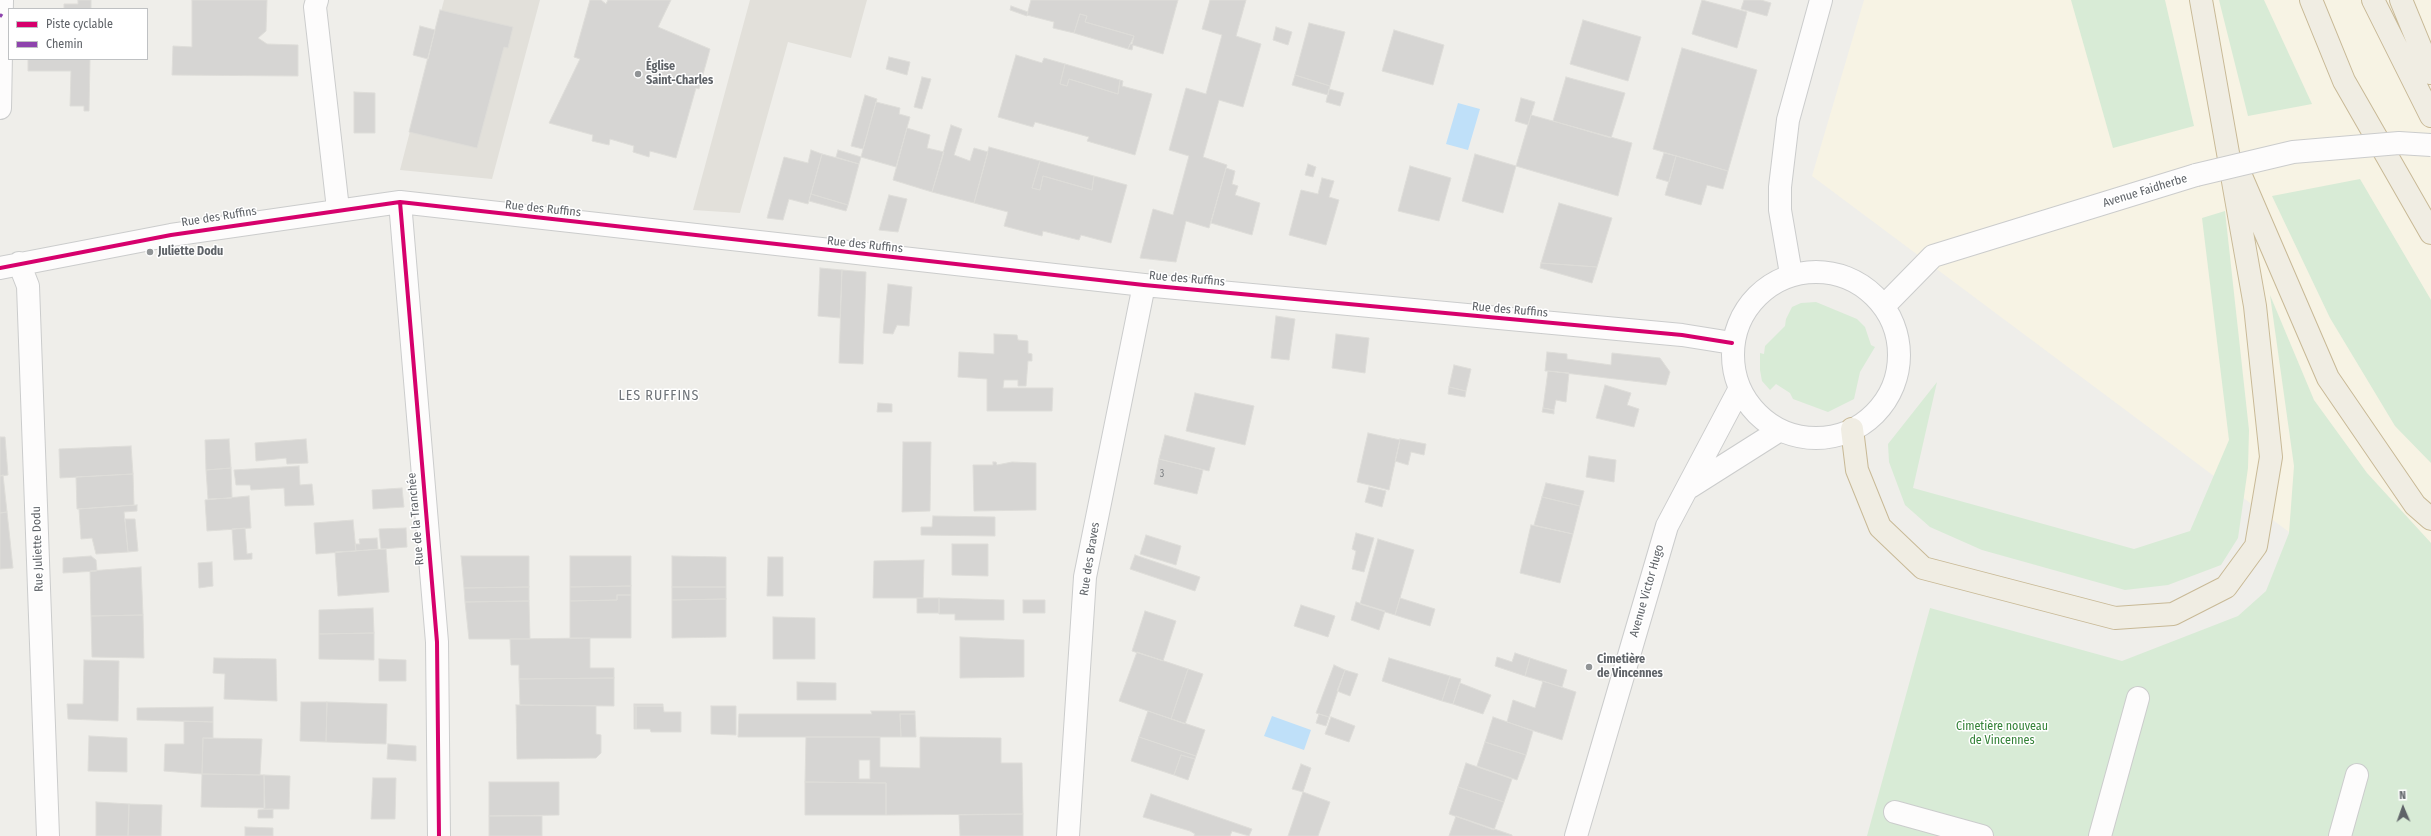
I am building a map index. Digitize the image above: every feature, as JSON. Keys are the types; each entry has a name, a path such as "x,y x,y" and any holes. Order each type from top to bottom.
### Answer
{"highway":[{"path":"1852,429 1857,470 1880,526 1923,568 2116,618 2174,614 2226,587 2256,546 2271,457 2255,306 2223,134 2201,0"},
{"path":"2311,0 2344,81 2431,233"},
{"path":"2373,0 2431,116"},
{"path":"2401,0 2431,73"},
{"path":"2223,134 2272,252 2328,378 2415,505 2431,519"}],"street":[{"path":"0,108 2,0"},
{"path":"316,0 315,7 338,209"},
{"path":"1792,274 1780,210 1780,187 1788,120 1821,0"},
{"name":"Avenue Faidherbe","path":"1884,306 1933,256 2196,175 2293,152 2399,143 2431,145"},
{"name":"Rue des Ruffins","path":"9,266 171,235 338,209 400,202 1144,285 1732,342"},
{"name":"Rue de la Tranchée","path":"400,202 436,642 439,836"},
{"name":"Rue Juliette Dodu","path":"9,266 28,286 48,836"},
{"path":"1817,271 1843,276 1866,288 1884,306 1896,333 1899,361 1891,389 1875,413 1852,429 1828,437 1803,438 1780,430 1756,414 1739,390 1732,342 1743,313 1764,289 1792,274 1817,271"},
{"name":"Rue des Braves","path":"1068,836 1085,577 1144,285"},
{"name":"Avenue Victor Hugo","path":"1576,836 1667,526 1739,390"},
{"name":"Avenue Victor Hugo","path":"1687,489 1780,430"},
{"path":"2100,836 2138,698"},
{"path":"2340,836 2357,775"},
{"path":"1895,812 1982,836"}],"shaded area":[{"path":"444,0 540,0 492,179 400,170"},
{"path":"750,0 867,0 851,58 788,42 740,213 693,210"},
{"path":"1864,0 2431,0 2431,638 1812,176"}],"green space":[{"path":"2071,0 2165,0 2194,126 2113,148"},
{"path":"2219,0 2264,0 2312,104 2248,116"},
{"path":"2360,179 2431,300 2431,463 2395,426 2330,318 2272,196"},
{"path":"2225,211 2249,430 2248,468 2238,538 2221,565 2168,585 2125,590 1982,550 1930,527 1905,505 1889,462 1888,444 1937,382 1913,488 2134,549 2190,531 2229,440 2202,218"},
{"name":"Cimetière nouveau de Vincennes","path":"2270,295 2314,400 2367,473 2431,543 2431,836 1867,836 1930,608 2122,661 2238,616 2266,591 2289,533 2294,466"},
{"path":"1816,302 1857,319 1865,327 1871,345 1875,347 1860,372 1854,399 1828,412 1793,399 1790,393 1776,384 1770,390 1762,381 1760,370 1760,353 1764,354 1765,346 1785,326 1786,319 1792,307 1801,303"}],"water":[{"path":"1458,103 1480,109 1468,150 1446,144"},
{"path":"1272,716 1311,730 1304,750 1264,736"}],"building":[{"path":"78,0 91,0 91,8 64,8 64,4 78,4"},
{"path":"192,0 267,0 266,31 258,38 267,44 298,45 298,76 172,75 173,46 192,47"},
{"name":"Église Saint-Charles","path":"590,0 601,0 606,4 608,0 671,0 658,27 710,49 699,89 696,88 676,158 650,151 649,157 633,152 634,146 610,139 609,145 592,141 593,135 549,123 580,59 574,57"},
{"path":"1031,0 1178,0 1163,54 1133,45 1132,50 1128,49 1134,36 1085,22 1087,16 1080,14 1074,33 1053,28 1054,22 1027,15"},
{"path":"1210,0 1246,0 1236,36 1261,44 1243,107 1219,100 1203,157 1227,165 1209,228 1186,221 1176,262 1140,258 1153,209 1173,215 1189,156 1169,150 1186,88 1206,94 1222,35 1202,29"},
{"path":"1702,0 1747,12 1737,48 1692,34"},
{"path":"1744,0 1761,0 1771,3 1767,16 1741,9"},
{"path":"1011,6 1028,12 1027,16 1010,10"},
{"path":"440,10 513,27 508,48 504,47 477,148 409,132"},
{"path":"1080,14 1087,16 1085,22 1134,36 1132,44 1130,44 1128,49 1074,33"},
{"path":"1583,20 1641,37 1628,81 1570,64"},
{"path":"1309,23 1345,32 1330,86 1295,75"},
{"path":"420,26 435,30 428,59 413,55"},
{"path":"1276,27 1292,32 1288,45 1273,40"},
{"path":"1394,30 1444,45 1433,85 1382,71"},
{"path":"1682,48 1757,70 1728,171 1653,149"},
{"path":"1016,55 1042,63 1044,58 1065,64 1060,84 1067,86 1069,79 1118,94 1120,80 1123,81 1122,86 1152,94 1135,155 1087,141 1089,137 1035,122 1033,127 998,117"},
{"path":"889,57 910,62 907,75 886,69"},
{"path":"28,60 90,60 89,111 84,111 84,106 70,106 71,71 28,71"},
{"path":"1065,64 1120,80 1118,94 1069,79 1067,86 1060,84"},
{"path":"1295,75 1330,86 1328,95 1292,85"},
{"path":"922,77 931,79 922,109 914,107"},
{"path":"1566,77 1625,93 1611,138 1553,121"},
{"path":"1329,89 1344,93 1340,106 1326,102"},
{"path":"354,92 375,93 375,133 354,133"},
{"path":"865,95 877,99 863,149 851,146"},
{"path":"1521,98 1535,102 1528,125 1515,121"},
{"path":"876,102 900,108 899,114 910,117 896,167 861,157"},
{"path":"1531,115 1632,143 1618,196 1516,166"},
{"path":"951,125 962,129 954,155 970,161 974,148 988,152 974,203 932,192"},
{"path":"907,128 930,135 927,148 944,152 932,192 893,180"},
{"path":"989,147 1040,161 1032,188 1040,190 1043,176 1092,190 1094,176 1127,185 1111,243 1081,235 1079,240 1043,231 1042,236 1004,226 1008,212 974,203"},
{"path":"811,150 822,154 808,204 789,199 783,220 767,218 784,157 808,163"},
{"path":"838,150 861,157 859,164 836,157"},
{"path":"1664,153 1676,156 1669,182 1656,178"},
{"path":"822,154 859,164 848,205 811,194"},
{"path":"1475,154 1516,166 1503,213 1462,201"},
{"path":"1676,156 1728,171 1723,189 1707,185 1701,205 1665,195"},
{"path":"1040,161 1094,176 1092,190 1043,176 1040,190 1032,188"},
{"path":"1308,164 1316,167 1313,177 1305,175"},
{"path":"1410,166 1451,178 1439,221 1398,211"},
{"path":"1226,168 1235,171 1232,184 1238,186 1235,195 1260,203 1252,235 1211,223"},
{"path":"1322,178 1334,181 1329,197 1339,200 1326,245 1289,235 1301,190 1318,194"},
{"path":"811,194 848,205 846,211 809,201"},
{"path":"889,195 907,199 898,232 879,230"},
{"path":"1559,203 1612,218 1597,267 1541,263"},
{"path":"1541,263 1597,267 1592,283 1540,268"},
{"path":"820,268 842,270 840,318 818,316"},
{"path":"842,270 866,272 863,364 839,363"},
{"path":"888,284 912,287 909,326 897,325 893,334 883,333"},
{"path":"1276,316 1295,319 1289,360 1271,358"},
{"path":"994,334 1017,335 1018,340 1028,341 1028,353 1032,354 1032,361 1028,361 1026,386 1018,386 1018,380 1004,380 1003,388 1053,388 1052,411 987,411 987,379 958,377 959,352 994,354"},
{"path":"1336,334 1369,338 1365,373 1332,368"},
{"path":"1547,352 1567,354 1567,359 1611,365 1612,353 1660,358 1670,372 1666,385 1545,371"},
{"path":"1454,365 1471,369 1466,391 1449,387"},
{"path":"1548,371 1569,373 1566,402 1556,400 1554,410 1543,408"},
{"path":"1605,385 1631,393 1627,405 1639,409 1634,427 1596,418"},
{"path":"1449,387 1466,391 1465,397 1448,394"},
{"path":"1195,393 1254,406 1245,445 1186,431"},
{"path":"878,403 892,404 892,412 877,412"},
{"path":"1543,408 1554,410 1554,414 1542,412"},
{"path":"1368,433 1400,440 1389,490 1357,482"},
{"path":"1165,435 1215,448 1209,471 1159,459"},
{"path":"0,437 5,437 8,475 0,476"},
{"path":"229,439 231,468 206,470 205,440"},
{"path":"306,439 308,463 287,464 286,458 256,461 255,443"},
{"path":"1400,439 1426,444 1424,455 1411,452 1408,465 1395,461"},
{"path":"903,442 931,442 930,511 902,512"},
{"path":"131,446 133,474 60,478 59,449"},
{"path":"1589,456 1616,460 1614,482 1586,477"},
{"path":"1159,459 1203,470 1197,494 1154,484"},
{"path":"993,462 996,462 997,465 1012,462 1036,463 1036,510 974,511 973,465 993,465"},
{"path":"299,466 300,485 312,484 314,505 285,506 284,488 251,490 250,485 236,485 234,470"},
{"path":"231,468 232,498 208,499 206,470"},
{"path":"133,474 134,505 77,509 76,477"},
{"path":"3,475 7,512 0,513 0,476"},
{"path":"1546,483 1584,491 1580,506 1542,497"},
{"path":"1369,487 1386,491 1382,507 1365,502"},
{"path":"402,488 404,507 373,509 372,490"},
{"path":"249,496 251,528 207,531 205,500"},
{"path":"1542,497 1580,506 1573,534 1534,525"},
{"path":"137,505 137,511 124,512 128,552 96,554 92,538 81,539 79,509"},
{"path":"7,512 13,568 0,569 0,513"},
{"path":"933,516 995,517 995,536 921,535 921,527 932,527"},
{"path":"125,519 135,519 138,551 128,552"},
{"path":"353,520 356,551 316,554 314,523"},
{"path":"1531,525 1573,534 1560,583 1520,573"},
{"path":"245,528 247,554 252,553 252,559 234,560 232,529"},
{"path":"406,528 407,547 381,549 379,529"},
{"path":"1356,533 1374,538 1364,572 1352,569 1356,551 1352,549"},
{"path":"1146,535 1181,546 1176,565 1140,554"},
{"path":"377,538 378,549 356,551 355,544 360,544 359,539"},
{"path":"1378,539 1414,550 1395,615 1360,604"},
{"path":"952,544 988,544 988,576 952,575"},
{"path":"386,549 389,592 338,596 335,552"},
{"path":"1135,555 1200,577 1195,591 1130,569"},
{"path":"91,556 96,560 97,571 63,573 63,558"},
{"path":"461,556 529,556 529,587 464,588"},
{"path":"570,556 631,556 631,586 570,587"},
{"path":"672,556 726,557 726,587 672,587"},
{"path":"768,557 783,557 783,596 767,596"},
{"path":"924,560 923,598 873,598 874,561"},
{"path":"212,562 213,586 199,588 198,563"},
{"path":"141,567 143,615 91,616 90,571"},
{"path":"631,586 631,595 617,595 617,600 570,601 570,587"},
{"path":"529,587 529,601 465,602 464,588"},
{"path":"672,587 726,587 726,599 672,600"},
{"path":"617,595 631,595 631,638 570,638 570,601 617,600"},
{"path":"917,598 939,598 939,613 917,613"},
{"path":"939,598 1004,600 1004,620 955,620 955,614 939,614"},
{"path":"1400,598 1435,609 1430,626 1395,615"},
{"path":"726,599 726,637 672,638 672,600"},
{"path":"1023,600 1045,600 1045,613 1023,613"},
{"path":"529,601 530,639 469,639 465,602"},
{"path":"1356,602 1385,611 1379,630 1351,620"},
{"path":"1301,605 1335,616 1328,637 1294,626"},
{"path":"373,608 374,633 319,634 319,610"},
{"path":"1145,611 1176,621 1163,661 1132,651"},
{"path":"143,615 144,658 92,657 91,616"},
{"path":"773,617 815,618 815,659 773,659"},
{"path":"374,633 374,660 319,659 319,634"},
{"path":"960,637 1024,640 1024,677 960,678"},
{"path":"590,638 590,668 614,668 614,678 519,679 519,665 511,665 510,639"},
{"path":"1137,652 1188,669 1171,719 1119,701"},
{"path":"1515,653 1530,658 1525,676 1495,666 1497,657 1512,662"},
{"path":"214,658 276,659 277,701 224,699 225,674 213,673"},
{"path":"1389,658 1450,676 1442,701 1382,681"},
{"path":"1530,658 1567,670 1562,687 1525,676"},
{"path":"379,659 406,660 406,681 379,681"},
{"path":"84,660 119,661 118,721 68,719 67,704 83,704"},
{"path":"1334,665 1345,670 1329,717 1316,713"},
{"path":"1188,669 1203,674 1185,724 1171,719"},
{"path":"1345,670 1358,674 1350,696 1337,691"},
{"path":"1450,676 1461,679 1453,704 1442,701"},
{"path":"614,678 614,706 520,705 519,679"},
{"path":"1543,681 1576,692 1562,740 1507,722 1513,700 1535,708"},
{"path":"797,682 836,683 836,700 797,700"},
{"path":"1460,683 1491,695 1483,714 1453,704"},
{"path":"301,702 327,702 326,742 300,741"},
{"path":"327,702 387,704 386,744 326,742"},
{"path":"634,704 663,704 663,706 634,706"},
{"path":"516,705 596,706 596,734 601,735 601,753 596,758 517,759"},
{"path":"634,706 636,706 636,729 634,729"},
{"path":"636,706 663,706 664,712 681,712 681,732 651,732 650,729 636,729"},
{"path":"711,706 736,706 736,735 711,734"},
{"path":"213,707 213,722 137,720 137,708"},
{"path":"871,711 915,711 915,714 900,714 901,737 738,737 739,714 872,714"},
{"path":"1148,711 1205,730 1196,756 1139,737"},
{"path":"900,714 915,714 916,737 901,737"},
{"path":"1319,714 1329,717 1326,726 1316,723"},
{"path":"1331,717 1355,726 1349,742 1325,734"},
{"path":"1493,717 1533,731 1526,755 1485,742"},
{"path":"184,721 213,722 213,738 203,738 202,774 164,771 165,744 184,744"},
{"path":"89,736 127,738 127,772 88,771"},
{"path":"806,737 880,737 880,767 920,768 920,737 1001,738 1001,763 1022,763 1023,814 886,815 886,783 805,782","holes":["859,760 870,760 870,779 859,779"]},
{"path":"1139,737 1196,756 1195,759 1181,755 1174,775 1131,761"},
{"path":"203,738 262,739 260,775 202,774"},
{"path":"1485,742 1526,755 1517,780 1477,766"},
{"path":"388,744 416,746 416,761 387,759"},
{"path":"1181,755 1195,759 1188,780 1174,775"},
{"path":"1466,763 1512,779 1504,802 1458,787"},
{"path":"1301,764 1311,768 1303,792 1292,789"},
{"path":"202,774 264,775 265,808 201,807"},
{"path":"264,775 290,776 289,809 264,809"},
{"path":"373,778 396,778 395,819 371,819"},
{"path":"489,782 559,782 559,815 489,816"},
{"path":"805,782 886,783 886,815 805,815"},
{"path":"1458,787 1504,802 1494,830 1449,814"},
{"path":"1303,792 1330,802 1318,836 1288,836"},
{"path":"1151,794 1252,829 1249,836 1232,831 1230,836 1194,836 1195,834 1190,831 1143,817"},
{"path":"96,802 129,804 128,836 96,836"},
{"path":"129,804 162,805 161,836 128,836"},
{"path":"273,809 273,818 258,818 258,810"},
{"path":"1023,814 1023,836 960,836 959,815"},
{"path":"489,816 542,816 542,836 489,836"},
{"path":"1456,816 1512,835 1512,836 1449,836"},
{"path":"245,827 273,828 273,836 245,836"}],"cycle path":[{"path":"400,202 437,642 439,836"},
{"path":"0,268 171,235 400,202 1144,285 1682,335 1732,343"}],"place":[{"name":"Église Saint-Charles","path":"638,74"},
{"name":"Juliette Dodu","path":"150,252"},
{"name":"Cimetière de Vincennes","path":"1589,667"}],"district":[{"name":"LES RUFFINS","path":"659,396"}]}
